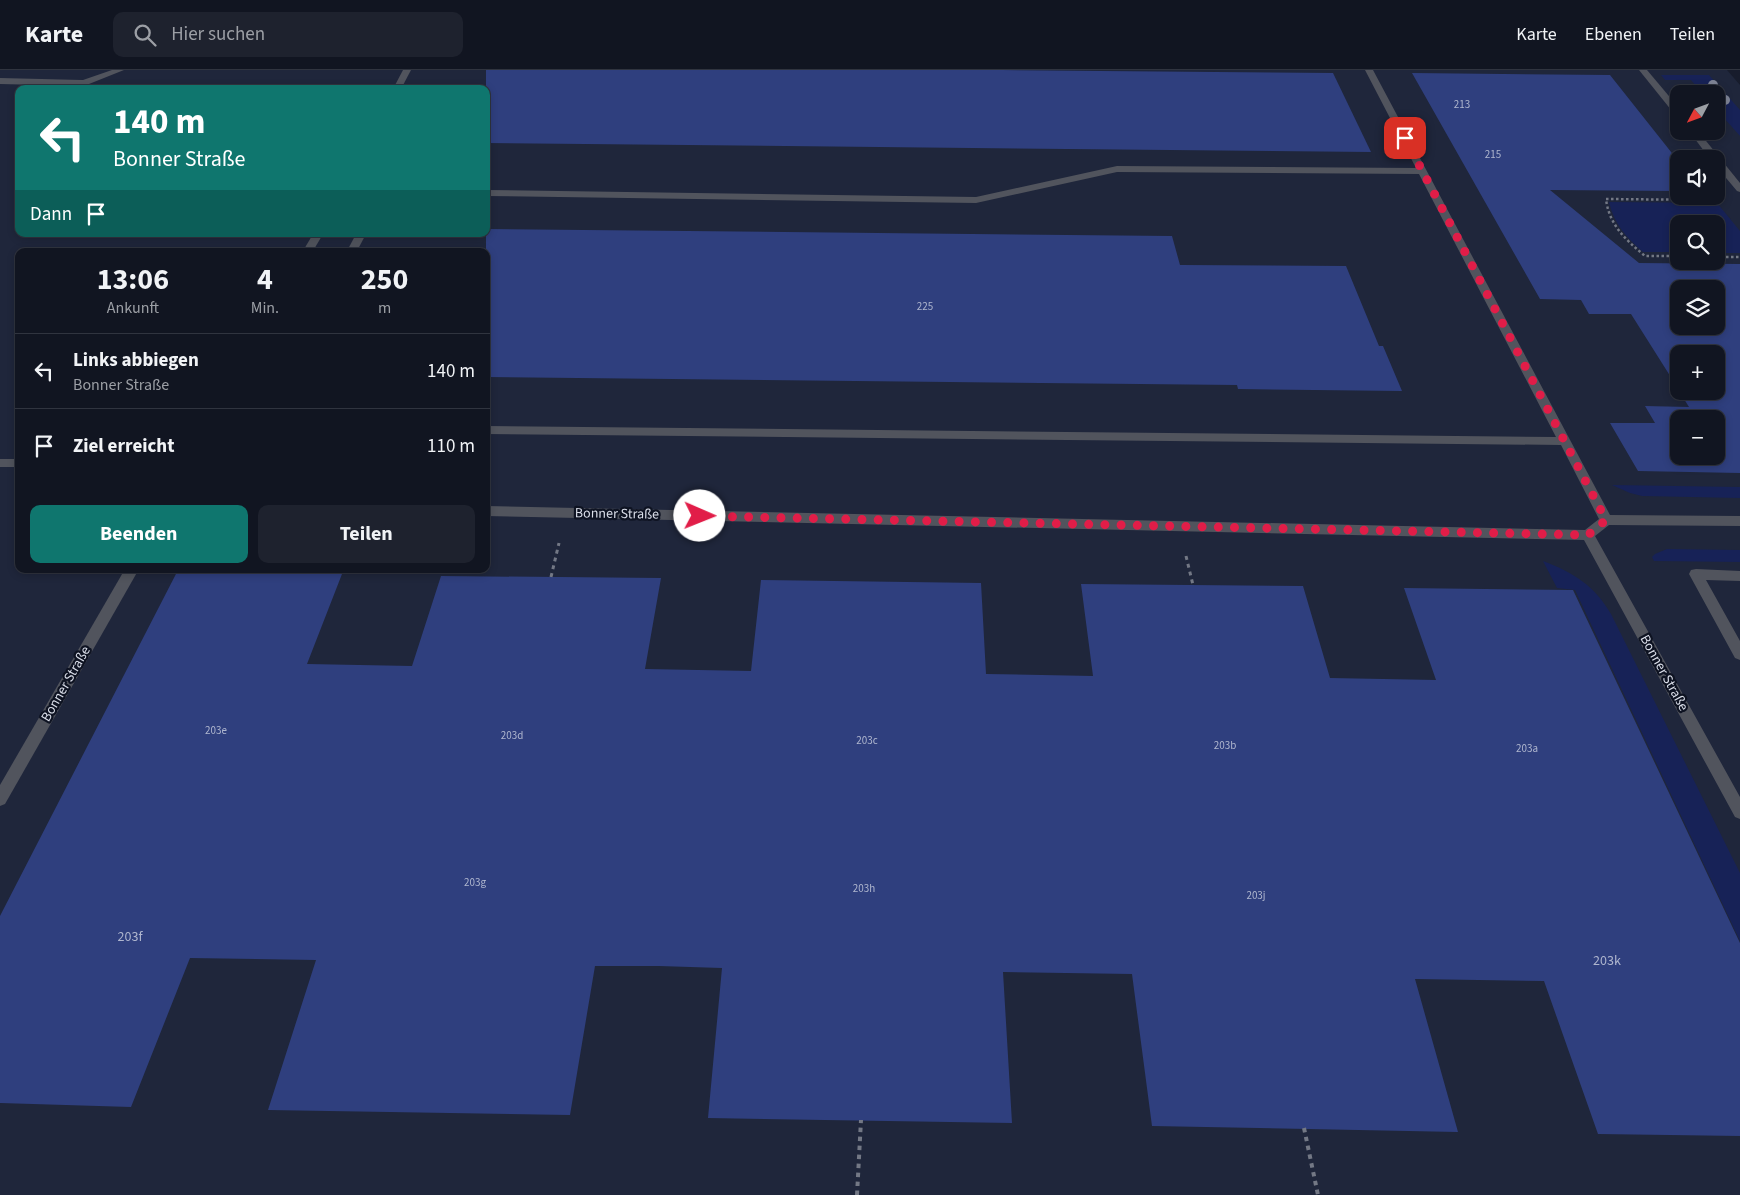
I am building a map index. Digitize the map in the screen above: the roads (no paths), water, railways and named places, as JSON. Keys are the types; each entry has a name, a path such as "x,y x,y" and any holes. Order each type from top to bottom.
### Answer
{"lane":[{"path":"0,81 84,83 120,70"},
{"path":"398,85 407,70"},
{"path":"1369,70 1606,520"},
{"path":"1643,70 1670,103"},
{"path":"1700,140 1709,150"},
{"path":"490,193 976,200 1117,169 1422,171"},
{"path":"1725,170 1740,189"},
{"path":"310,248 316,237"},
{"path":"490,430 1564,441"},
{"path":"0,463 15,463"},
{"name":"Bonner Straße","path":"490,512 1588,535 1740,812"},
{"path":"1588,535 1606,520 1740,521"},
{"name":"Bonner Straße","path":"0,798 130,573"},
{"path":"1740,576 1696,574 1740,654"}]}
